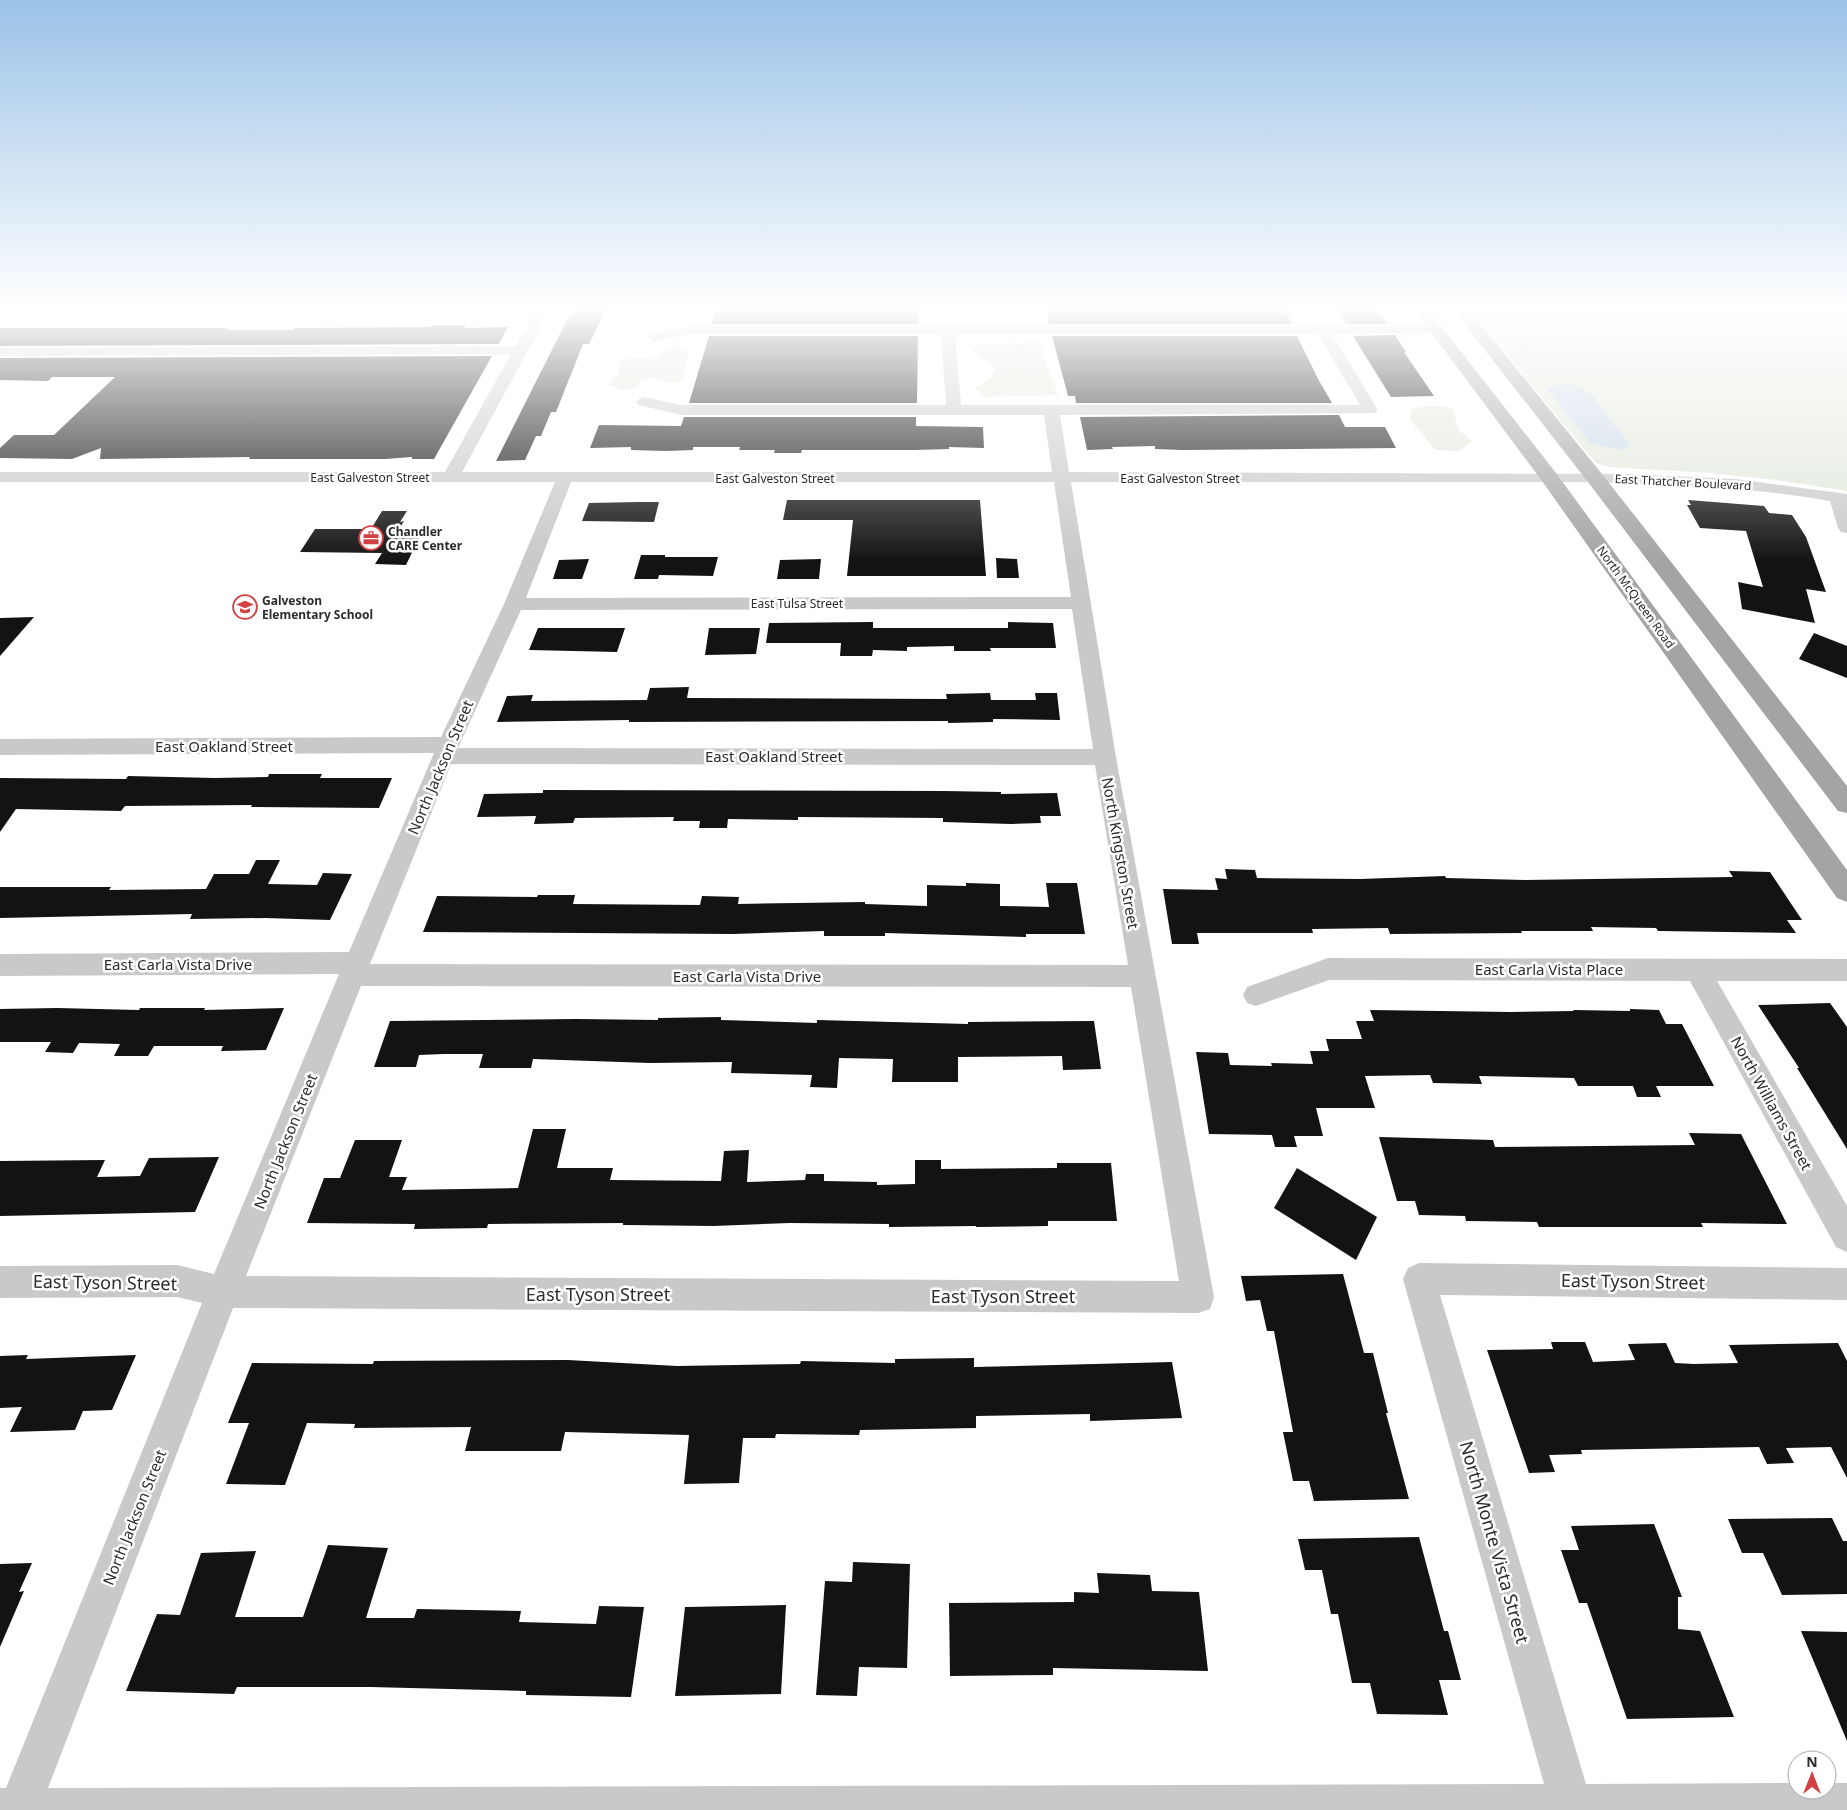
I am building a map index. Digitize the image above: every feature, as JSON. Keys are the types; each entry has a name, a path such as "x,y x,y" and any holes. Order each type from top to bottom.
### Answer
{"main road":[{"name":"North McQueen Road","path":"1484,392 1549,477 1847,891"},
{"path":"1527,392 1596,478 1847,804"}],"street":[{"path":"451,477 497,392"},
{"path":"953,392 954,410"},
{"path":"644,402 682,410 1370,410 1360,392"},
{"name":"North Kingston Street","path":"1051,409 1105,757 1198,1297"},
{"name":"East Galveston Street","path":"0,477 1549,477"},
{"name":"North Jackson Street","path":"12,1810 354,969 446,751 514,604 565,477"},
{"name":"East Thatcher Boulevard","path":"1549,477 1725,483 1842,498"},
{"path":"1842,498 1847,528"},
{"name":"East Tulsa Street","path":"514,604 1080,603"},
{"name":"East Oakland Street","path":"0,747 1105,757"},
{"name":"East Carla Vista Drive","path":"0,965 1142,976"},
{"name":"East Carla Vista Place","path":"1256,995 1328,969 1847,970"},
{"name":"North Williams Street","path":"1696,969 1847,1236"},
{"name":"East Tyson Street","path":"1419,1279 1847,1284"},
{"name":"North Monte Vista Street","path":"1419,1279 1571,1804"},
{"name":"East Tyson Street","path":"0,1282 177,1281 223,1292 1198,1297"},
{"path":"12,1810 1847,1804"}],"shaded area":[{"path":"980,392 1057,392 1058,395 986,397"},
{"path":"1537,392 1847,392 1847,491 1777,480 1710,473 1609,467 1596,463"},
{"path":"1424,406 1443,406 1453,409 1458,429 1472,441 1459,451 1435,450 1410,419 1412,409"}],"water":[{"path":"1550,392 1589,392 1631,445 1624,450 1591,444"}],"building":[{"path":"99,392 471,392 434,459 412,459 412,457 385,459 249,459 250,457 100,459 101,448 72,459 0,458 0,448 14,435 54,435"},
{"path":"530,392 564,392 556,412 551,412 541,436 536,436 525,460 496,461"},
{"path":"692,392 917,392 917,403 689,403"},
{"path":"1067,392 1326,392 1332,403 1076,403 1075,396 1068,396"},
{"path":"1388,392 1432,392 1434,396 1391,397"},
{"path":"1339,415 1345,427 1385,427 1396,448 1182,450 1155,449 1155,446 1112,447 1113,449 1087,450 1080,417"},
{"path":"684,417 916,417 916,426 983,427 984,448 802,450 801,453 774,453 775,450 739,450 740,447 693,447 693,450 666,451 631,450 631,447 590,448 599,425 681,426"},
{"path":"787,500 980,500 986,576 847,576 853,520 783,520"},
{"path":"1688,500 1764,506 1769,513 1792,515 1806,537 1826,592 1806,589 1815,623 1742,609 1738,582 1763,587 1746,531 1700,528 1687,505 1691,505"},
{"path":"659,502 654,522 582,521 589,503"},
{"name":"Chandler CARE Center","path":"382,511 407,511 400,522 404,521 398,531 421,534 406,565 375,564 382,553 300,552 315,529 371,529"},
{"path":"641,555 718,557 713,576 659,575 658,579 634,579"},
{"path":"996,558 1017,559 1019,578 997,578"},
{"path":"589,559 582,579 553,579 559,560"},
{"path":"821,559 819,579 777,579 780,560"},
{"path":"34,617 0,656 0,618"},
{"path":"873,622 873,628 1008,628 1008,622 1053,623 1056,648 990,648 991,651 954,651 954,646 907,647 907,651 873,650 872,656 840,656 841,643 766,643 769,623"},
{"path":"538,628 625,628 617,652 529,650"},
{"path":"709,628 760,628 756,654 705,655"},
{"path":"1814,633 1847,646 1847,678 1799,659"},
{"path":"689,687 687,698 947,699 946,694 990,693 991,700 1036,700 1035,693 1057,693 1060,720 993,719 993,722 948,723 948,721 629,722 629,720 497,722 507,696 533,695 531,701 647,700 650,688"},
{"path":"269,774 322,774 320,778 392,778 379,808 251,807 252,805 125,806 121,811 16,809 0,832 0,778 126,779 128,776 215,778 268,777"},
{"path":"543,790 1057,793 1061,816 1040,816 1041,823 1011,824 943,822 943,818 798,817 798,820 728,819 727,828 699,828 700,821 673,821 674,817 575,818 573,823 534,824 536,816 477,817 484,794 543,793"},
{"path":"256,860 280,860 268,884 317,885 323,873 352,874 330,920 265,918 190,919 192,914 0,918 0,887 111,887 109,890 206,889 214,874 249,874"},
{"path":"1225,869 1255,870 1257,878 1360,879 1445,876 1446,878 1525,880 1733,877 1729,871 1770,872 1802,920 1787,920 1796,933 1658,931 1656,928 1591,927 1593,931 1390,934 1388,928 1312,929 1313,933 1197,933 1199,944 1172,944 1163,889 1218,890 1215,878 1227,879"},
{"path":"966,883 1000,884 1000,906 1049,907 1046,883 1077,883 1085,934 1026,934 1026,937 885,933 885,936 824,936 824,931 733,934 423,932 437,896 537,897 538,895 575,895 573,904 700,905 702,896 739,897 738,904 865,902 865,904 927,906 927,885 966,886"},
{"path":"1830,1003 1847,1027 1847,1149 1797,1068 1799,1068 1758,1005"},
{"path":"140,1008 205,1008 204,1010 284,1008 266,1050 221,1051 223,1046 154,1046 148,1056 114,1056 120,1044 79,1043 73,1053 45,1052 51,1042 0,1042 0,1009 139,1010"},
{"path":"1630,1009 1659,1010 1666,1024 1682,1024 1714,1086 1656,1086 1661,1097 1637,1097 1633,1086 1578,1086 1574,1078 1479,1076 1482,1084 1433,1083 1430,1075 1365,1076 1375,1108 1316,1108 1323,1136 1294,1136 1297,1147 1275,1147 1272,1135 1209,1134 1196,1052 1228,1053 1230,1065 1272,1066 1271,1063 1313,1064 1310,1051 1329,1051 1326,1039 1362,1039 1356,1021 1374,1021 1370,1010 1510,1012 1630,1011"},
{"path":"721,1017 721,1020 817,1023 817,1020 968,1024 968,1022 1094,1021 1101,1069 1063,1070 1062,1056 958,1057 958,1082 892,1082 893,1059 839,1058 837,1088 810,1087 812,1075 731,1073 732,1062 650,1063 533,1059 531,1068 479,1068 483,1054 444,1054 419,1055 416,1067 374,1067 390,1021 658,1020 658,1018"},
{"path":"533,1129 566,1129 557,1168 613,1168 610,1180 721,1181 724,1151 749,1150 747,1182 805,1180 806,1174 824,1174 824,1181 877,1182 877,1185 915,1184 915,1160 941,1160 941,1169 1057,1168 1057,1163 1111,1163 1117,1221 1048,1221 1048,1226 976,1227 889,1227 889,1224 790,1223 714,1226 623,1225 623,1223 488,1224 487,1228 414,1229 415,1224 307,1223 324,1178 340,1178 355,1140 402,1140 389,1177 407,1177 402,1190 518,1188"},
{"path":"1689,1133 1741,1134 1787,1224 1701,1223 1703,1227 1539,1227 1537,1222 1466,1221 1465,1216 1419,1215 1415,1201 1397,1201 1379,1137 1493,1140 1495,1147 1695,1145"},
{"path":"219,1157 195,1212 0,1216 0,1161 105,1160 97,1177 140,1176 149,1158"},
{"path":"1297,1168 1377,1217 1356,1260 1274,1208"},
{"path":"1343,1274 1364,1353 1373,1353 1388,1413 1386,1413 1409,1499 1314,1501 1309,1481 1293,1481 1283,1432 1293,1432 1274,1331 1267,1331 1260,1300 1246,1301 1241,1276"},
{"path":"1551,1342 1585,1342 1593,1362 1635,1360 1628,1344 1666,1343 1675,1363 1694,1364 1738,1363 1729,1345 1838,1343 1847,1361 1847,1478 1831,1447 1786,1448 1794,1463 1767,1464 1759,1447 1581,1450 1582,1454 1549,1455 1555,1472 1529,1473 1487,1350 1553,1349"},
{"path":"28,1355 26,1359 136,1355 112,1410 83,1411 75,1430 10,1432 22,1407 0,1408 0,1356"},
{"path":"974,1358 974,1367 1172,1362 1182,1418 1090,1421 1090,1414 976,1416 976,1428 860,1430 859,1435 776,1434 775,1438 743,1438 739,1483 684,1484 689,1435 565,1432 561,1451 465,1451 471,1427 354,1428 355,1424 307,1423 285,1485 226,1484 249,1423 228,1423 252,1363 373,1364 374,1361 568,1360 677,1366 800,1364 801,1361 895,1363 895,1359"},
{"path":"1832,1518 1843,1541 1847,1541 1847,1594 1782,1595 1763,1553 1742,1553 1728,1519"},
{"path":"1654,1524 1682,1597 1678,1597 1678,1629 1700,1631 1734,1717 1627,1719 1587,1603 1579,1603 1561,1550 1579,1550 1571,1526"},
{"path":"1419,1537 1444,1631 1448,1631 1461,1680 1439,1680 1448,1715 1377,1714 1370,1683 1352,1683 1338,1614 1331,1614 1322,1570 1305,1570 1298,1539"},
{"path":"328,1545 388,1548 366,1618 414,1618 417,1609 521,1611 519,1622 596,1624 599,1606 644,1607 631,1697 526,1695 526,1691 370,1687 237,1687 234,1694 126,1691 157,1614 180,1615 201,1553 256,1551 235,1617 303,1617"},
{"path":"853,1562 910,1564 907,1668 859,1667 857,1696 816,1695 825,1581 852,1582"},
{"path":"32,1563 19,1592 24,1591 0,1647 0,1564"},
{"path":"1097,1573 1150,1575 1152,1591 1199,1592 1208,1671 1053,1668 1053,1675 950,1676 949,1603 1074,1602 1074,1592 1099,1593"},
{"path":"786,1605 781,1694 675,1696 685,1607"},
{"path":"1801,1631 1847,1632 1847,1741"}],"place":[{"name":"Chandler CARE Center","path":"371,538"},
{"name":"Galveston Elementary School","path":"245,607"}]}
